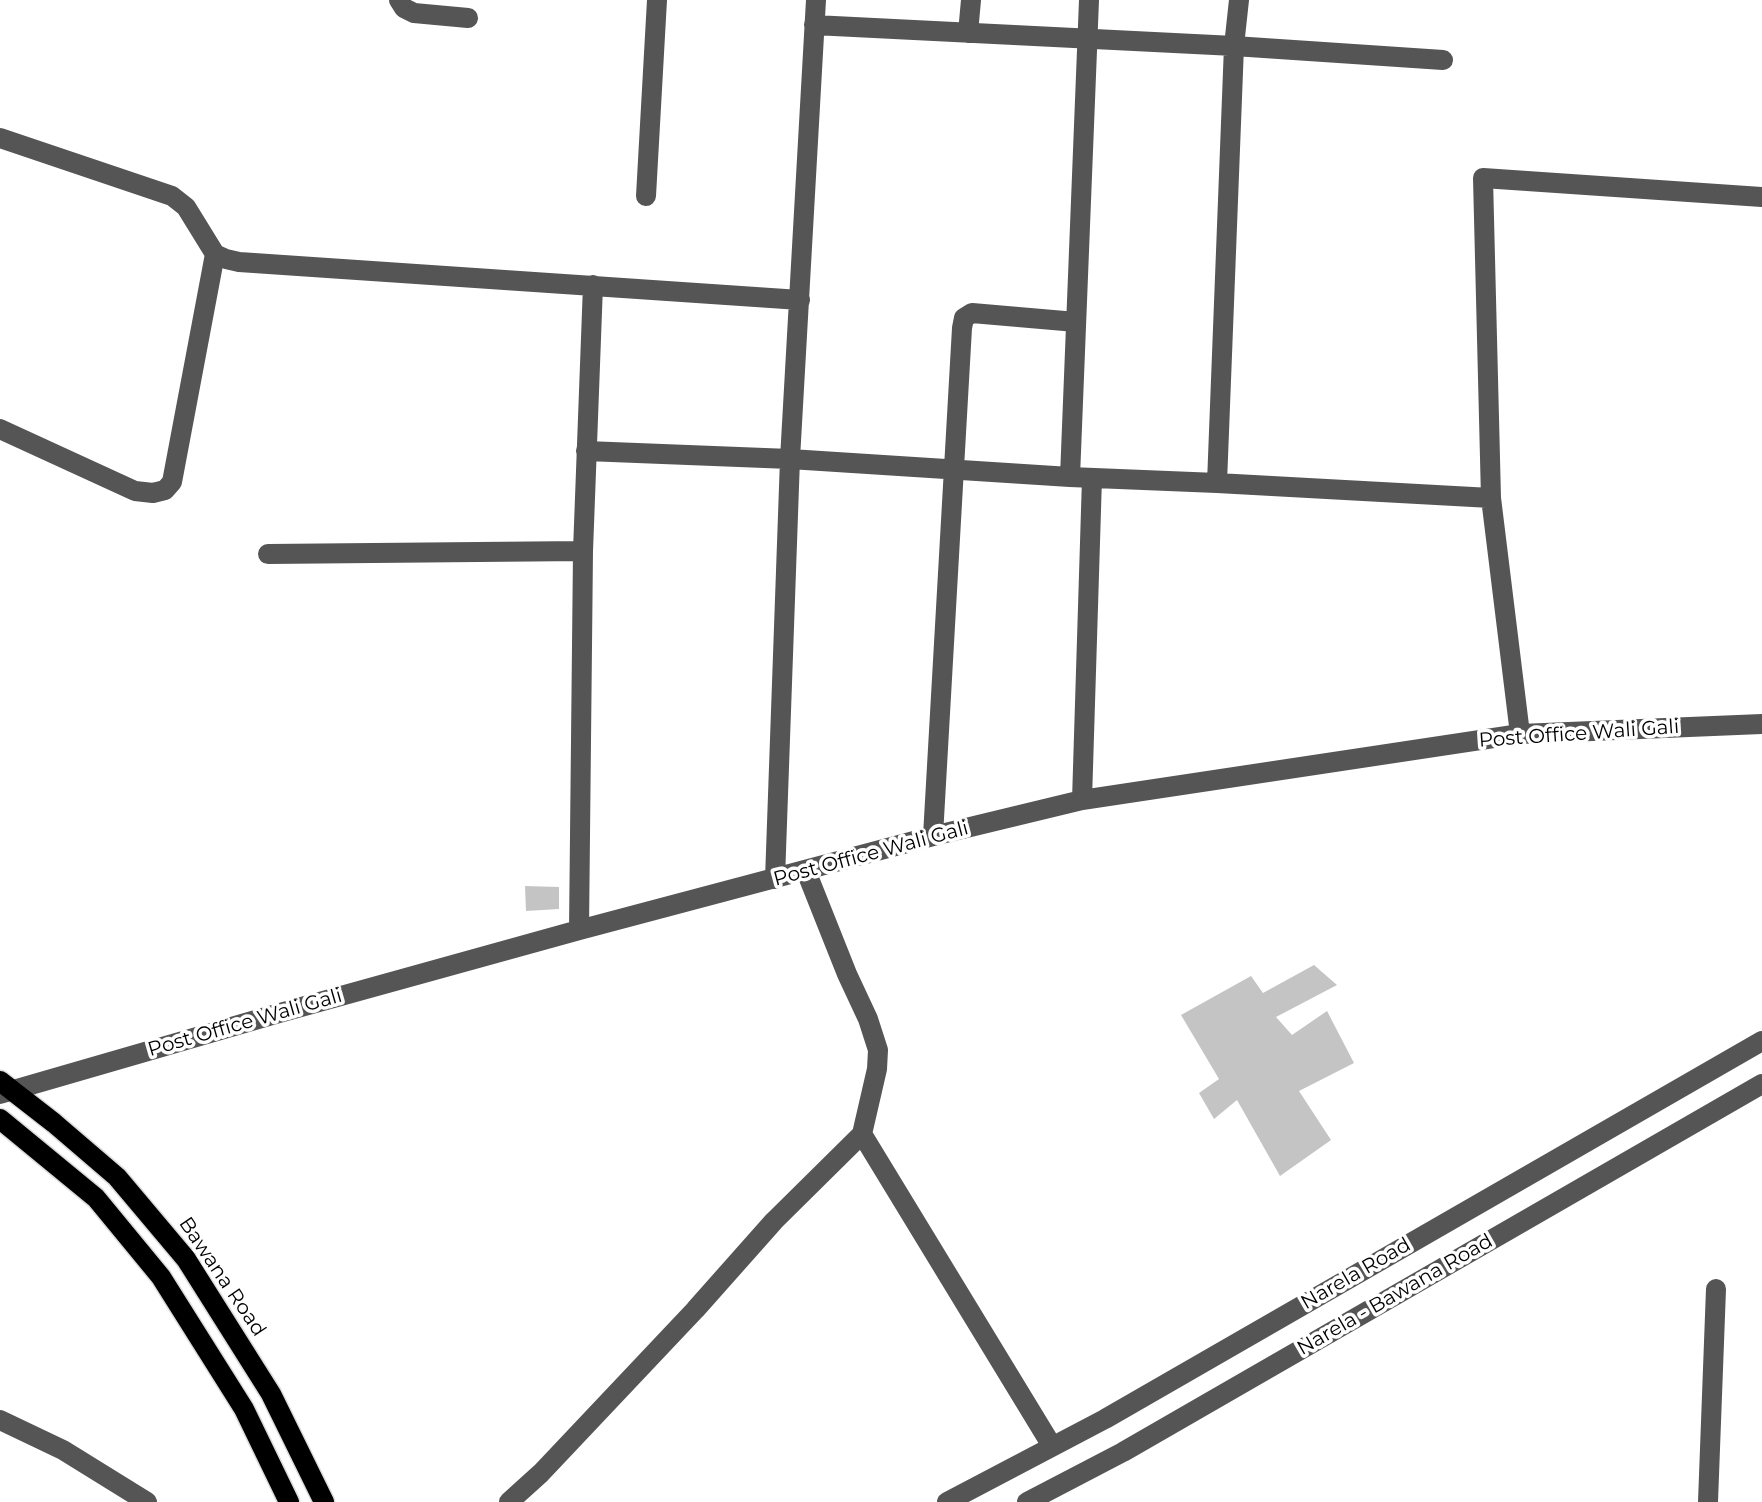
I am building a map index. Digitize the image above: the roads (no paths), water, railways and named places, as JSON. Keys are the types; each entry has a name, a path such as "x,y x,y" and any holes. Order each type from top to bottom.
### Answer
{"main road":[{"name":"Bawana Road","path":"4,1088 117,1177 186,1259 271,1394 324,1502"},
{"path":"0,1119 96,1198 161,1277 244,1409 289,1502"}],"street":[{"path":"399,0 404,8 414,13 468,18"},
{"path":"646,196 657,0"},
{"path":"775,879 790,459 816,0"},
{"path":"968,33 971,0"},
{"path":"1070,477 1089,0"},
{"path":"1217,483 1234,46 1239,0"},
{"path":"814,25 1443,60"},
{"path":"0,138 172,196 186,207 215,254 239,262 800,300"},
{"path":"1520,734 1491,498 1483,178 1762,197"},
{"path":"0,429 135,491 153,493 165,490 172,482 215,254"},
{"path":"579,930 583,551 593,285"},
{"path":"933,836 964,318 972,313 1076,322"},
{"path":"586,451 790,459 1070,477 1491,498"},
{"path":"1082,800 1092,478"},
{"path":"268,554 583,551"},
{"name":"Post Office Wali Gali","path":"4,1088 579,930 933,836 1082,800 1520,734 1762,724"},
{"path":"509,1502 541,1473 695,1310 774,1221 862,1134 877,1069 878,1050 806,871"},
{"name":"Narela Road","path":"947,1502 1131,1404 1762,1041"},
{"name":"Narela - Bawana Road","path":"1027,1502 1152,1435 1762,1084"},
{"path":"862,1134 1052,1446"},
{"path":"1708,1502 1716,1289"},
{"path":"1303,1304 1324,1336"},
{"path":"1131,1404 1152,1435"},
{"path":"0,1420 63,1450 147,1502"}]}
